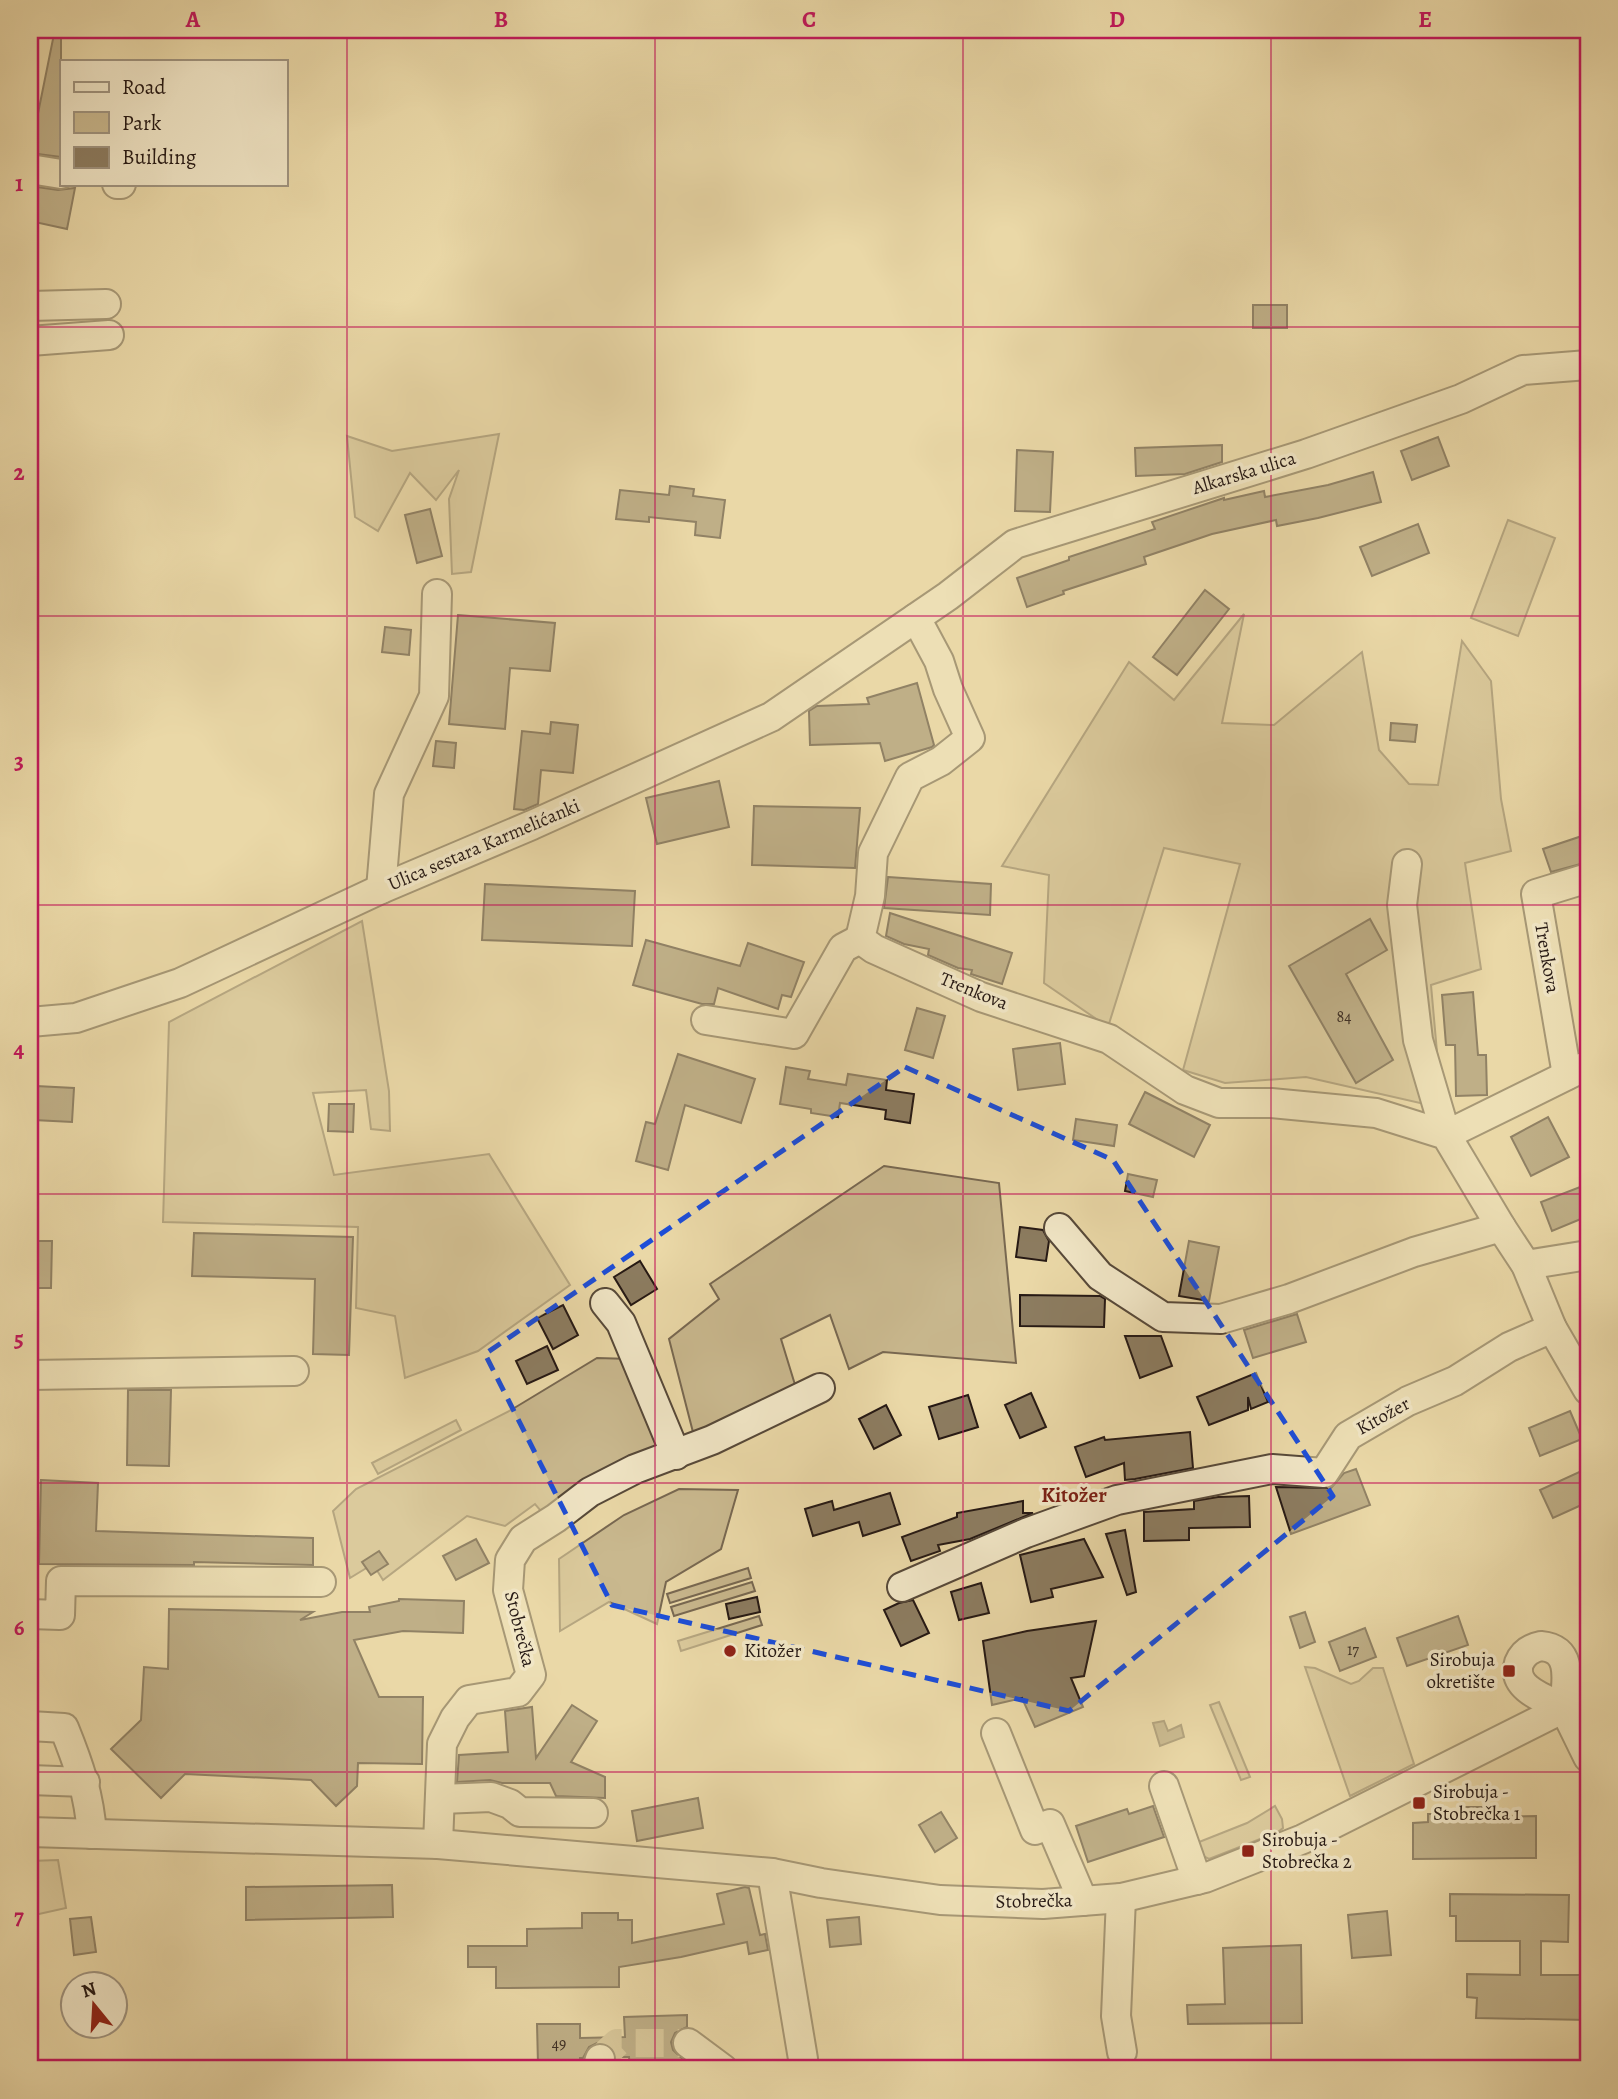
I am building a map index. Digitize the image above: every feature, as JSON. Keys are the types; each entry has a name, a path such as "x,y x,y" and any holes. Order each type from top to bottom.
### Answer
{"street":[{"path":"30,169 60,174"},
{"path":"30,306 106,304"},
{"path":"30,341 109,335"},
{"name":"Alkarska ulica","path":"916,618 1015,544 1306,454 1461,399 1523,370 1588,365"},
{"path":"381,889 389,794 435,696 437,594"},
{"path":"706,1020 794,1034 843,948 860,939 870,896 873,853 910,777 941,761 970,738 948,689 940,662 916,618"},
{"name":"Ulica sestara Karmelićanki","path":"30,1022 76,1018 180,983 381,889 532,825 771,717 916,618"},
{"path":"1407,864 1402,905 1418,1040 1446,1135 1526,1265 1552,1328 1588,1390"},
{"name":"Trenkova","path":"860,939 874,949 981,997 1109,1039 1185,1090 1219,1103 1271,1102 1377,1113 1446,1135 1578,1070 1536,894 1588,878"},
{"path":"1059,1228 1100,1276 1163,1317 1221,1319 1289,1299 1414,1252 1501,1227"},
{"path":"1526,1265 1581,1254 1588,1255"},
{"path":"605,1303 621,1323 676,1455"},
{"name":"Kitožer","path":"902,1587 1026,1533 1116,1500 1272,1469 1324,1473 1348,1436 1408,1401 1455,1381 1509,1347 1552,1328"},
{"path":"30,1375 294,1371"},
{"name":"Stobrečka","path":"438,1844 442,1744 455,1718 468,1700 519,1692 531,1675 508,1590 510,1560 523,1539 590,1492 635,1469 712,1440 820,1388"},
{"path":"30,1614 61,1615 61,1581 321,1582"},
{"name":"Stobrečka","path":"30,1832 438,1844 772,1873 940,1900 1043,1904 1121,1898 1197,1880 1303,1839 1588,1693"},
{"path":"1563,1708 1588,1757"},
{"path":"30,1726 64,1728 85,1782 92,1834"},
{"path":"996,1733 1035,1830 1050,1824 1083,1901"},
{"path":"30,1780 85,1782"},
{"path":"1164,1786 1197,1880"},
{"path":"441,1799 491,1797 510,1804 520,1812 593,1813"},
{"path":"772,1873 803,2059"},
{"path":"1121,1898 1116,2016 1122,2052"},
{"path":"688,2043 723,2069"}],"highlighted area":[{"path":"905,1067 1113,1160 1333,1496 1069,1711 612,1605 485,1354"}],"green space":[{"path":"499,434 471,572 452,574 449,499 459,470 436,500 410,473 378,531 355,517 347,436 392,451"},
{"path":"1508,520 1555,538 1518,636 1471,618"},
{"path":"1244,614 1222,723 1274,725 1362,652 1379,750 1409,784 1438,785 1462,641 1491,681 1501,799 1511,851 1465,863 1481,969 1431,985 1442,1108 1306,1077 1225,1083 1183,1070 1240,864 1164,848 1108,1027 1044,983 1049,875 1002,866 1129,662 1174,700"},
{"path":"362,921 389,1091 390,1131 371,1129 366,1090 313,1093 334,1175 489,1154 570,1285 478,1351 405,1378 395,1316 356,1308 358,1227 163,1222 169,1022"},
{"path":"884,1166 999,1183 1016,1363 883,1352 849,1369 830,1315 781,1339 796,1388 694,1436 669,1339 719,1299 710,1284"},
{"path":"597,1358 631,1359 661,1439 653,1454 547,1518 535,1504 505,1526 467,1516 383,1580 373,1564 350,1578 333,1511 356,1489 511,1410"},
{"path":"456,1420 461,1430 378,1474 372,1463"},
{"path":"679,1489 738,1490 721,1549 666,1582 657,1624 609,1602 560,1631 559,1559 624,1515"},
{"path":"748,1568 751,1578 670,1603 667,1594"},
{"path":"752,1582 755,1591 674,1616 671,1607"},
{"path":"759,1616 762,1625 681,1651 678,1641"},
{"path":"1305,1667 1315,1668 1351,1684 1359,1681 1373,1668 1383,1668 1414,1764 1350,1796"},
{"path":"1219,1702 1250,1777 1241,1780 1210,1705"},
{"path":"1275,1806 1282,1819 1283,1828 1278,1832 1209,1859 1201,1855 1194,1844 1247,1823"},
{"path":"58,1860 66,1908 30,1916 30,1861"}],"shaded area":[{"path":"1164,1721 1168,1731 1181,1725 1184,1737 1160,1746 1153,1723"}],"building":[{"path":"54,34 61,35 60,157 30,153"},
{"path":"30,186 58,190 75,188 67,229 30,221"},
{"path":"1253,305 1287,305 1287,328 1253,328"},
{"path":"1438,437 1449,466 1412,480 1401,451"},
{"path":"1222,445 1222,462 1185,474 1136,476 1135,448"},
{"path":"1017,450 1053,452 1050,512 1015,511"},
{"path":"1373,472 1381,502 1277,526 1276,520 1212,534 1144,557 1146,564 1063,591 1064,594 1027,607 1017,578 1069,560 1069,557 1155,529 1152,522 1224,498 1264,491 1265,497 1328,485"},
{"path":"670,486 694,489 693,496 725,500 720,538 695,535 696,522 649,517 649,522 616,519 620,490 669,495"},
{"path":"430,509 442,556 417,563 405,515"},
{"path":"1418,524 1429,553 1372,576 1360,547"},
{"path":"1205,590 1229,609 1177,675 1153,657"},
{"path":"458,615 555,623 550,671 510,668 505,729 449,724"},
{"path":"385,627 411,630 409,655 382,652"},
{"path":"917,683 934,745 932,747 885,761 880,743 810,745 809,711 817,706 869,704 867,698"},
{"path":"551,722 578,725 573,773 541,770 538,804 524,810 514,809 522,731 550,734"},
{"path":"1391,723 1417,725 1415,742 1390,740"},
{"path":"436,741 456,743 454,768 433,766"},
{"path":"719,781 729,827 657,844 646,798"},
{"path":"754,806 860,808 855,868 752,865"},
{"path":"1588,834 1588,862 1551,872 1543,849"},
{"path":"888,877 991,884 990,915 884,908"},
{"path":"485,884 635,891 632,946 482,940"},
{"path":"890,913 1012,953 1002,984 928,955 929,949 904,944 886,936"},
{"path":"1370,919 1387,950 1346,974 1393,1060 1356,1083 1289,966"},
{"path":"646,940 740,966 748,943 804,962 791,997 782,995 778,1009 718,988 714,1004 702,1004 633,985"},
{"path":"1473,992 1478,1055 1486,1055 1487,1095 1456,1096 1455,1045 1446,1045 1442,995"},
{"path":"917,1008 945,1016 933,1058 905,1050"},
{"path":"1060,1043 1065,1084 1018,1090 1013,1049"},
{"path":"678,1054 755,1079 741,1123 685,1105 668,1170 636,1161 646,1122 655,1124"},
{"path":"786,1067 810,1071 808,1079 846,1085 848,1074 887,1080 886,1090 914,1094 910,1123 885,1119 886,1110 840,1103 838,1117 780,1104"},
{"path":"36,1086 74,1088 72,1122 34,1120"},
{"path":"1145,1092 1210,1125 1194,1157 1129,1124"},
{"path":"329,1104 354,1104 353,1132 328,1131"},
{"path":"1548,1117 1569,1157 1531,1176 1511,1137"},
{"path":"1076,1119 1117,1125 1114,1146 1073,1140"},
{"path":"1128,1174 1157,1180 1153,1197 1125,1191"},
{"path":"1588,1184 1588,1216 1552,1231 1541,1202"},
{"path":"1020,1227 1043,1230 1049,1241 1046,1261 1016,1257"},
{"path":"194,1233 353,1237 349,1355 313,1354 315,1279 192,1276"},
{"path":"30,1241 52,1241 51,1288 30,1288"},
{"path":"1189,1241 1219,1247 1209,1301 1179,1296"},
{"path":"640,1261 657,1289 631,1305 614,1277"},
{"path":"1020,1295 1100,1296 1105,1299 1104,1327 1020,1326"},
{"path":"563,1305 578,1335 553,1349 537,1318"},
{"path":"1297,1314 1306,1342 1253,1358 1244,1330"},
{"path":"1125,1336 1161,1336 1172,1366 1140,1378"},
{"path":"547,1346 558,1370 527,1384 516,1361"},
{"path":"1256,1373 1268,1402 1251,1409 1248,1397 1248,1410 1209,1425 1197,1397"},
{"path":"128,1390 171,1390 169,1466 127,1465"},
{"path":"1031,1393 1046,1427 1020,1438 1005,1405"},
{"path":"968,1395 978,1427 939,1439 929,1407"},
{"path":"886,1405 901,1435 874,1449 859,1419"},
{"path":"1570,1411 1582,1439 1540,1456 1529,1428"},
{"path":"1190,1432 1193,1468 1135,1479 1125,1480 1124,1463 1086,1477 1075,1447 1104,1437 1105,1440"},
{"path":"1588,1468 1588,1502 1553,1518 1540,1490"},
{"path":"1356,1469 1370,1505 1291,1534 1276,1487 1331,1488 1344,1473"},
{"path":"41,1480 98,1483 96,1531 313,1538 313,1565 194,1562 194,1565 39,1564"},
{"path":"890,1493 900,1524 863,1536 859,1522 813,1536 805,1509 832,1501 834,1510"},
{"path":"1249,1496 1250,1527 1189,1528 1189,1540 1144,1541 1144,1512 1194,1509 1194,1501"},
{"path":"1023,1501 1023,1513 1033,1513 970,1539 938,1545 940,1551 911,1561 902,1537 957,1517 957,1513"},
{"path":"1125,1530 1136,1592 1127,1595 1106,1534"},
{"path":"476,1539 489,1563 456,1580 443,1556"},
{"path":"1084,1539 1103,1577 1051,1589 1053,1597 1031,1602 1020,1555"},
{"path":"379,1551 388,1564 371,1575 362,1562"},
{"path":"981,1583 989,1613 959,1620 951,1592"},
{"path":"757,1597 760,1612 729,1619 726,1604"},
{"path":"399,1599 464,1601 463,1633 403,1631 354,1640 379,1697 423,1697 422,1764 358,1763 357,1786 336,1806 311,1780 185,1774 161,1798 111,1749 141,1720 144,1667 168,1669 169,1609 313,1612 300,1620 342,1612 370,1612 369,1607"},
{"path":"913,1600 929,1633 901,1646 884,1610"},
{"path":"1305,1612 1315,1642 1300,1648 1290,1617"},
{"path":"1458,1616 1468,1645 1407,1666 1397,1638"},
{"path":"1096,1621 1084,1676 1071,1678 1083,1707 1035,1727 1022,1698 992,1705 983,1641 1027,1631"},
{"path":"1365,1628 1376,1657 1340,1671 1329,1642"},
{"path":"572,1705 597,1721 571,1762 605,1777 605,1798 556,1796 550,1783 502,1783 490,1780 457,1782 459,1755 508,1752 505,1711 532,1707 536,1758"},
{"path":"698,1798 703,1828 637,1841 632,1811"},
{"path":"1153,1806 1164,1837 1088,1862 1076,1826 1127,1809 1129,1814"},
{"path":"1466,1807 1484,1807 1484,1817 1536,1816 1536,1858 1413,1859 1413,1823 1428,1822 1428,1814 1466,1814"},
{"path":"941,1812 957,1838 935,1852 919,1825"},
{"path":"392,1885 393,1917 246,1920 246,1887"},
{"path":"749,1888 760,1935 765,1934 768,1950 749,1954 747,1942 619,1967 619,1987 496,1988 496,1967 468,1967 468,1946 527,1946 527,1929 582,1928 582,1913 618,1913 618,1920 632,1920 632,1943 724,1924 717,1894"},
{"path":"1450,1894 1569,1895 1568,1942 1541,1941 1541,1975 1588,1975 1588,2020 1476,2018 1477,1998 1467,1997 1467,1974 1520,1975 1520,1941 1456,1941 1456,1916 1450,1916"},
{"path":"1387,1911 1391,1955 1352,1958 1348,1915"},
{"path":"91,1917 96,1952 74,1955 70,1919"},
{"path":"859,1917 861,1944 830,1947 827,1920"},
{"path":"1301,1945 1302,2023 1188,2024 1187,2005 1225,2004 1223,1948"},
{"path":"687,2015 687,2027 675,2033 671,2042 673,2050 688,2064 688,2069 630,2069 629,2057 616,2057 612,2048 604,2043 589,2047 583,2058 580,2058 580,2064 538,2064 537,2024 580,2024 580,2038 625,2037 624,2017"}],"tunnel":[{"path":"600,2059 617,2043 688,2043"}],"place":[{"name":"Kitožer","path":"730,1651"},
{"name":"Sirobuja okretište","path":"1509,1671"},
{"name":"Sirobuja - Stobrečka 1","path":"1419,1803"},
{"name":"Sirobuja - Stobrečka 2","path":"1248,1851"}],"district":[{"name":"Kitožer","path":"1074,1495"}]}
